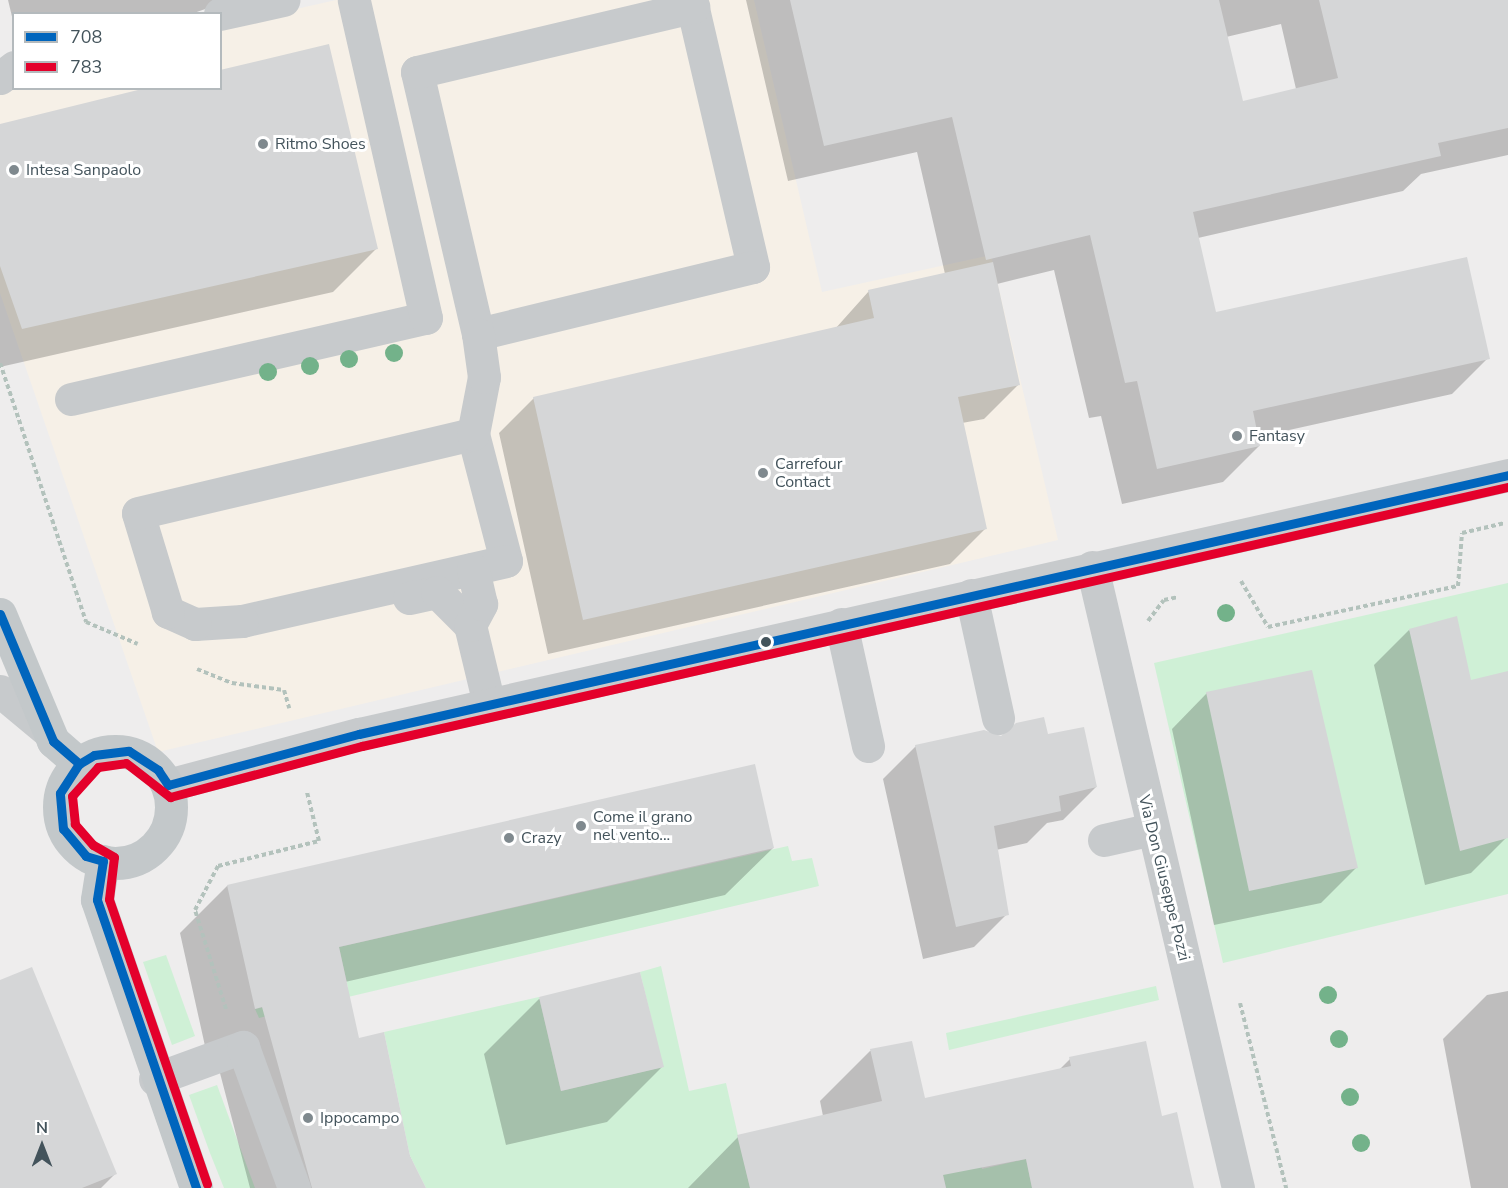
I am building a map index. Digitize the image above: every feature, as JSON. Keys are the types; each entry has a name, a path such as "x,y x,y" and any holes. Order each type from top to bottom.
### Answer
{"main road":[{"path":"0,614 48,731 79,764"},
{"path":"111,750 129,751 158,770 168,785 172,802 164,836 138,858 103,861 86,856 63,829 60,793 79,764 111,750"},
{"path":"103,861 97,900 155,1078 196,1188"}],"street":[{"path":"222,14 283,0"},
{"path":"70,399 426,318 354,0"},
{"path":"473,434 138,513 168,612 195,624 242,621 506,561 473,434 484,377 478,334 417,72 692,4 753,267 478,334"},
{"path":"0,78 12,69"},
{"path":"168,785 298,750 489,704 1508,475"},
{"name":"Via Don Giuseppe Pozzi","path":"1092,567 1238,1188"},
{"path":"470,625 481,604 473,569"},
{"path":"347,598 373,607 437,592 470,625 489,704"},
{"path":"971,595 998,718"},
{"path":"841,624 868,746"},
{"path":"0,691 48,731"},
{"path":"1104,840 1152,829"},
{"path":"155,1078 243,1047 294,1188"}],"path":[{"path":"0,363 86,622 148,648"},
{"path":"1231,583 1242,580 1268,627 1458,586 1462,533 1508,522"},
{"path":"1146,634 1146,623 1164,600 1186,594"},
{"path":"190,666 232,683 284,690 319,841 218,866 195,910 220,996 243,1047"},
{"path":"1235,998 1243,1005 1286,1188"}],"shaded area":[{"path":"336,0 754,0 822,292 991,255 1058,540 158,752 0,293 0,76 12,73 12,90 222,90 222,26"}],"green space":[{"path":"1508,583 1508,894 1223,963 1154,663"},
{"path":"788,846 792,861 812,858 819,886 259,1018 255,1009 348,988 339,947"},
{"path":"166,955 195,1036 172,1045 143,962"},
{"path":"661,966 689,1091 726,1083 750,1188 426,1188 410,1156 384,1032 539,997 561,1091 663,1067 640,972"},
{"path":"1156,986 1159,1000 949,1050 946,1033"},
{"path":"217,1085 255,1188 224,1188 210,1153 189,1095"},
{"path":"968,1105 982,1169 1026,1159 1032,1188 946,1188 929,1114"}],"building":[{"path":"790,0 1219,0 1243,101 1338,78 1319,0 1508,0 1508,128 1438,143 1441,156 1193,212 1216,312 1467,257 1490,359 1253,411 1260,446 1157,469 1137,381 1125,383 1090,235 986,260 952,117 824,146"},
{"path":"329,44 378,249 22,329 0,266 0,124 138,90 222,90 222,70"},
{"name":"Carrefour Contact","path":"993,262 1020,385 958,397 987,529 583,620 533,397 874,318 868,290"},
{"path":"1457,616 1471,680 1508,671 1508,838 1460,851 1409,629"},
{"path":"1312,670 1358,868 1249,891 1206,692"},
{"path":"1044,717 1048,734 1084,727 1097,787 1059,796 1061,811 994,826 1009,915 956,927 915,745 984,730 1001,736 1016,723"},
{"path":"755,764 774,848 339,947 359,1038 384,1032 410,1156 426,1188 312,1188 262,1007 255,1009 227,885"},
{"path":"32,967 117,1174 82,1188 0,1188 0,980"},
{"path":"640,972 664,1067 561,1091 539,997"},
{"path":"912,1041 925,1098 1071,1066 1069,1057 1146,1041 1162,1116 1177,1112 1194,1188 1032,1188 1026,1159 943,1175 946,1188 750,1188 737,1135 882,1101 870,1049"}],"transit line":[{"name":"708","path":"168,785 359,734 1508,475"},
{"name":"783","path":"207,1184 109,899 114,857 93,845 75,824 72,796 98,767 126,763 170,797 362,746 1508,487"},
{"name":"708","path":"0,614 53,741 79,764"},
{"name":"708","path":"103,861 86,856 63,829 60,793 79,764 94,755 129,751 158,770 168,785"},
{"name":"708","path":"103,861 97,900 196,1188"}],"place":[{"name":"Ritmo Shoes","path":"263,144"},
{"name":"Intesa Sanpaolo","path":"14,170"},
{"name":"Fantasy","path":"1237,436"},
{"name":"Carrefour Contact","path":"763,473"},
{"name":"Come il grano nel vento...","path":"581,826"},
{"name":"Crazy","path":"509,838"},
{"name":"Ippocampo","path":"308,1118"}]}
